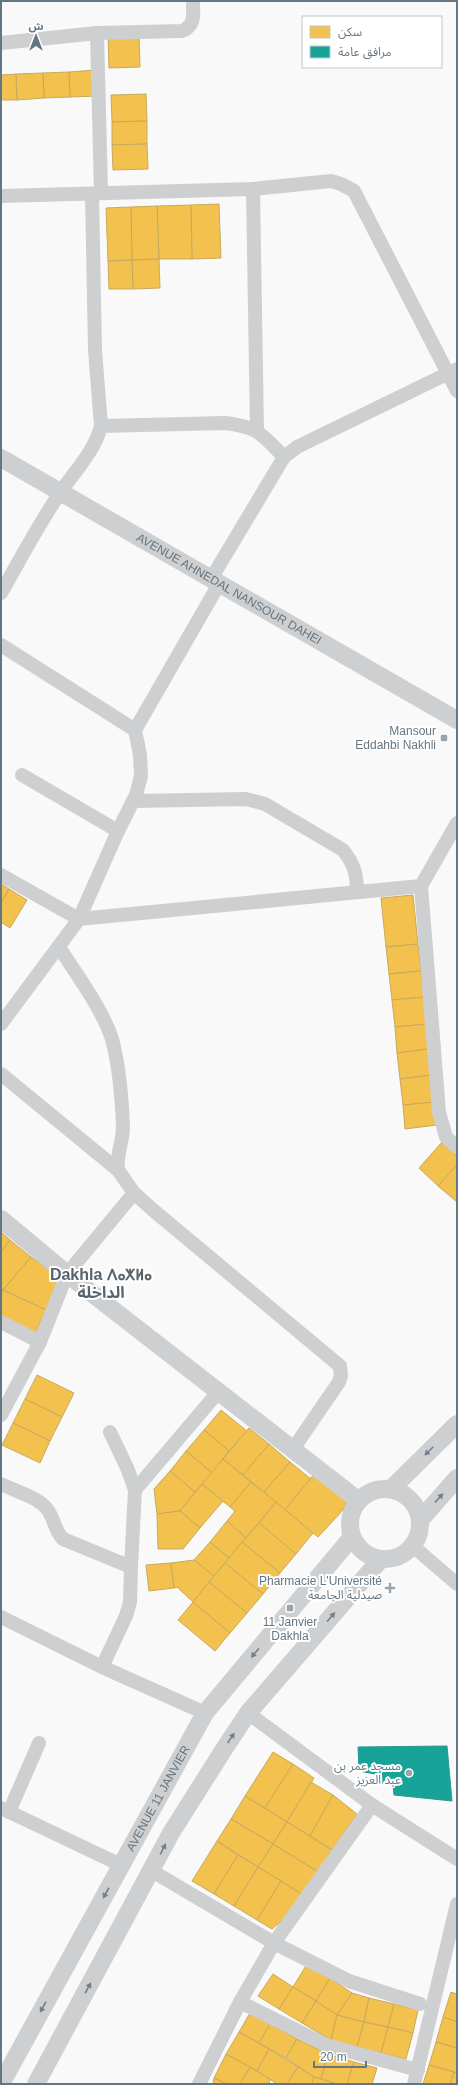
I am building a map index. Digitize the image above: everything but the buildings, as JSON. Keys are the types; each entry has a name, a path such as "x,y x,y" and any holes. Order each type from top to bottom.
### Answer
{"street":[{"path":"1,43 97,33 182,31 189,28 193,23 192,1"},
{"path":"1,593 60,493 96,441 101,426 95,350 97,33"},
{"path":"1,196 253,189 331,181 341,184 354,191 453,371 457,391"},
{"path":"253,189 257,430"},
{"path":"1,1024 79,919 118,831 134,801 142,776 136,730 284,457 297,447 453,371"},
{"path":"101,426 225,423 241,425 257,430 284,457"},
{"name":"AVENUE AHNEDAL NANSOUR DAHEI","path":"1,458 457,720"},
{"path":"1,645 136,730"},
{"path":"22,775 118,831"},
{"path":"134,801 246,799 265,804 343,850 355,868 357,874 357,892"},
{"path":"457,823 421,886 439,1112 446,1137 457,1146"},
{"path":"1,875 79,919 421,886"},
{"path":"59,947 96,1007 112,1040 117,1070 123,1129 117,1161 118,1170"},
{"path":"1,1074 118,1170 134,1193 340,1366 341,1376 339,1382 293,1449"},
{"path":"1,1415 40,1342 67,1274 134,1193"},
{"path":"1,1219 67,1274 358,1500"},
{"path":"1,1322 40,1342"},
{"path":"135,1490 218,1391"},
{"path":"391,1489 457,1424"},
{"path":"102,1666 126,1616 130,1602 135,1490 128,1470 110,1432"},
{"path":"421,1519 457,1478"},
{"path":"1,1484 39,1502 47,1508 57,1533 63,1538 131,1567"},
{"path":"381,1489 391,1489 405,1494 416,1505 421,1519 420,1534 414,1547 399,1558 380,1560 363,1552 352,1537 350,1522 358,1500 381,1489"},
{"name":"AVENUE 11 JANVIER","path":"1,2084 205,1713 352,1537"},
{"path":"414,1547 457,1584"},
{"path":"36,2084 195,1794 248,1713 380,1560"},
{"path":"1,1617 102,1666 205,1713"},
{"path":"248,1713 372,1805 457,1859"},
{"path":"39,1743 5,1810 121,1865"},
{"path":"198,2084 240,2002 274,1943 372,1805"},
{"path":"152,1871 274,1943 349,1981 420,2004"},
{"path":"414,2084 457,1904"},
{"path":"240,2002 326,2045 418,2070"}],"place":[{"name":"Mansour Eddahbi Nakhli","path":"444,738"},
{"name":"Pharmacie L'Université صيدلية الجامعة","path":"390,1588"},
{"name":"11 Janvier Dakhla","path":"290,1608"},
{"name":"مسجد عمر بن عبد العزيز","path":"409,1773"}],"district":[{"name":"Dakhla ⴷⴰⵅⵍⴰ الداخلة","path":"101,1283"}]}
